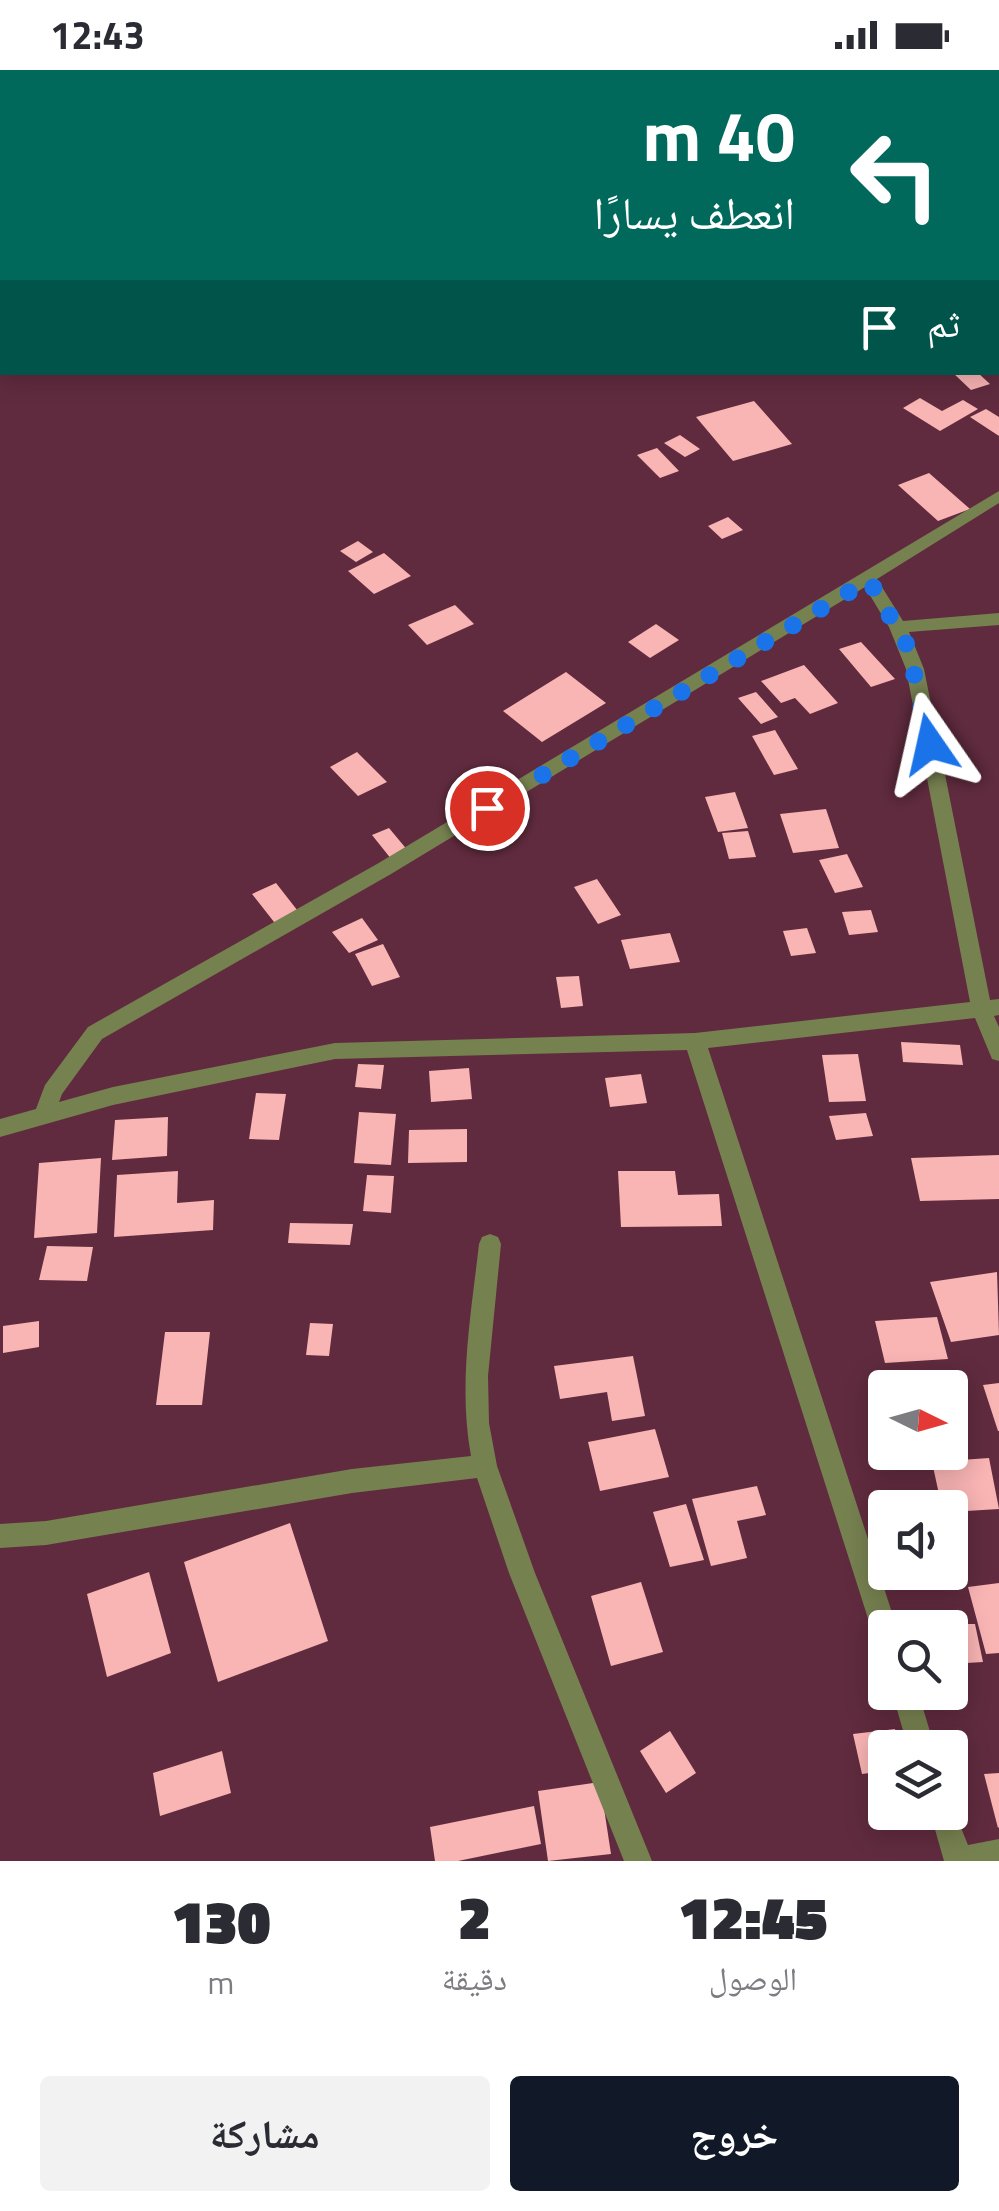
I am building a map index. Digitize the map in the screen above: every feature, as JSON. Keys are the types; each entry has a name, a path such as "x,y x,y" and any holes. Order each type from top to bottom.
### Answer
{"street":[{"path":"46,1116 52,1091 96,1033 384,869 869,580 999,496"},
{"path":"869,580 898,627 916,669 999,1053"},
{"path":"898,627 999,619"},
{"path":"0,1128 254,1065 336,1052 695,1041 990,1007"},
{"path":"695,1041 878,1610"},
{"path":"490,1244 476,1376 477,1423 485,1466 522,1573 638,1861"},
{"path":"0,1536 46,1533 352,1481 485,1466"},
{"path":"950,1830 959,1861 999,1853"}],"building":[{"path":"955,375 980,375 990,384 971,390"},
{"path":"920,398 942,411 963,400 978,409 940,431 903,408"},
{"path":"754,401 792,444 733,461 696,417"},
{"path":"986,409 999,417 999,436 970,417"},
{"path":"680,435 700,449 685,457 664,443"},
{"path":"657,448 679,471 660,478 637,455"},
{"path":"929,473 970,509 938,521 898,485"},
{"path":"728,517 743,530 722,539 708,526"},
{"path":"358,541 373,552 356,562 340,551"},
{"path":"384,553 411,576 374,594 348,571"},
{"path":"455,605 474,624 427,645 408,625"},
{"path":"656,624 679,640 650,658 628,642"},
{"path":"861,642 895,679 871,687 839,649"},
{"path":"804,665 838,703 810,714 795,698 781,703 761,681"},
{"path":"566,672 606,703 542,742 503,711"},
{"path":"756,692 778,717 761,724 738,698"},
{"path":"775,730 798,769 774,775 752,736"},
{"path":"357,752 387,782 358,796 330,767"},
{"path":"735,792 748,828 718,832 705,797"},
{"path":"826,809 839,848 793,853 780,814"},
{"path":"389,828 409,852 392,860 372,835"},
{"path":"748,831 756,857 729,859 722,833"},
{"path":"847,854 863,887 835,893 819,860"},
{"path":"597,879 621,915 598,924 574,887"},
{"path":"276,883 301,915 278,927 252,894"},
{"path":"871,910 878,932 849,935 842,912"},
{"path":"362,918 378,940 349,953 332,932"},
{"path":"807,928 816,953 791,956 783,931"},
{"path":"670,933 680,962 630,969 621,940"},
{"path":"383,944 400,977 372,986 355,954"},
{"path":"579,976 583,1006 561,1008 556,977"},
{"path":"901,1042 960,1045 963,1065 903,1062"},
{"path":"858,1054 866,1101 829,1102 822,1055"},
{"path":"358,1064 384,1065 381,1089 355,1087"},
{"path":"469,1068 472,1099 431,1102 429,1071"},
{"path":"641,1074 647,1103 610,1107 605,1078"},
{"path":"256,1093 286,1094 279,1140 249,1139"},
{"path":"359,1112 396,1114 391,1165 354,1163"},
{"path":"866,1113 873,1136 836,1140 829,1116"},
{"path":"168,1117 167,1156 112,1160 115,1120"},
{"path":"467,1129 467,1162 408,1163 409,1130"},
{"path":"999,1155 999,1199 920,1201 911,1158"},
{"path":"101,1158 97,1233 34,1238 39,1163"},
{"path":"178,1171 177,1203 214,1200 213,1230 114,1237 117,1175"},
{"path":"618,1171 675,1171 678,1195 719,1194 722,1226 621,1227"},
{"path":"367,1175 394,1176 391,1213 363,1211"},
{"path":"290,1223 353,1224 350,1245 288,1243"},
{"path":"47,1246 93,1247 87,1281 39,1280"},
{"path":"997,1272 999,1335 951,1342 930,1282"},
{"path":"937,1317 948,1359 885,1363 875,1321"},
{"path":"39,1321 39,1347 3,1353 3,1326"},
{"path":"310,1323 333,1324 329,1356 306,1355"},
{"path":"165,1332 210,1332 202,1405 156,1405"},
{"path":"633,1356 645,1416 612,1421 607,1392 560,1399 554,1366"},
{"path":"999,1383 999,1431 998,1431 983,1385"},
{"path":"655,1429 669,1477 600,1491 588,1442"},
{"path":"989,1458 999,1509 968,1511 968,1490 938,1490 934,1470 968,1470 968,1459"},
{"path":"757,1486 766,1515 737,1521 747,1558 711,1566 692,1499"},
{"path":"686,1504 704,1560 670,1567 653,1512"},
{"path":"290,1523 328,1641 218,1682 184,1562"},
{"path":"149,1572 171,1653 107,1677 87,1594"},
{"path":"641,1582 663,1652 611,1666 591,1596"},
{"path":"999,1583 999,1653 986,1654 968,1587"},
{"path":"968,1624 975,1624 983,1662 968,1663"},
{"path":"670,1731 696,1773 666,1793 640,1751"},
{"path":"868,1732 868,1773 862,1774 853,1734"},
{"path":"222,1751 231,1793 160,1816 153,1773"},
{"path":"999,1773 999,1827 998,1828 984,1774"},
{"path":"600,1782 611,1854 548,1861 538,1791"},
{"path":"534,1806 541,1844 458,1861 435,1861 430,1827"}],"route":[{"path":"487,808 869,580 908,647 930,744"}]}
